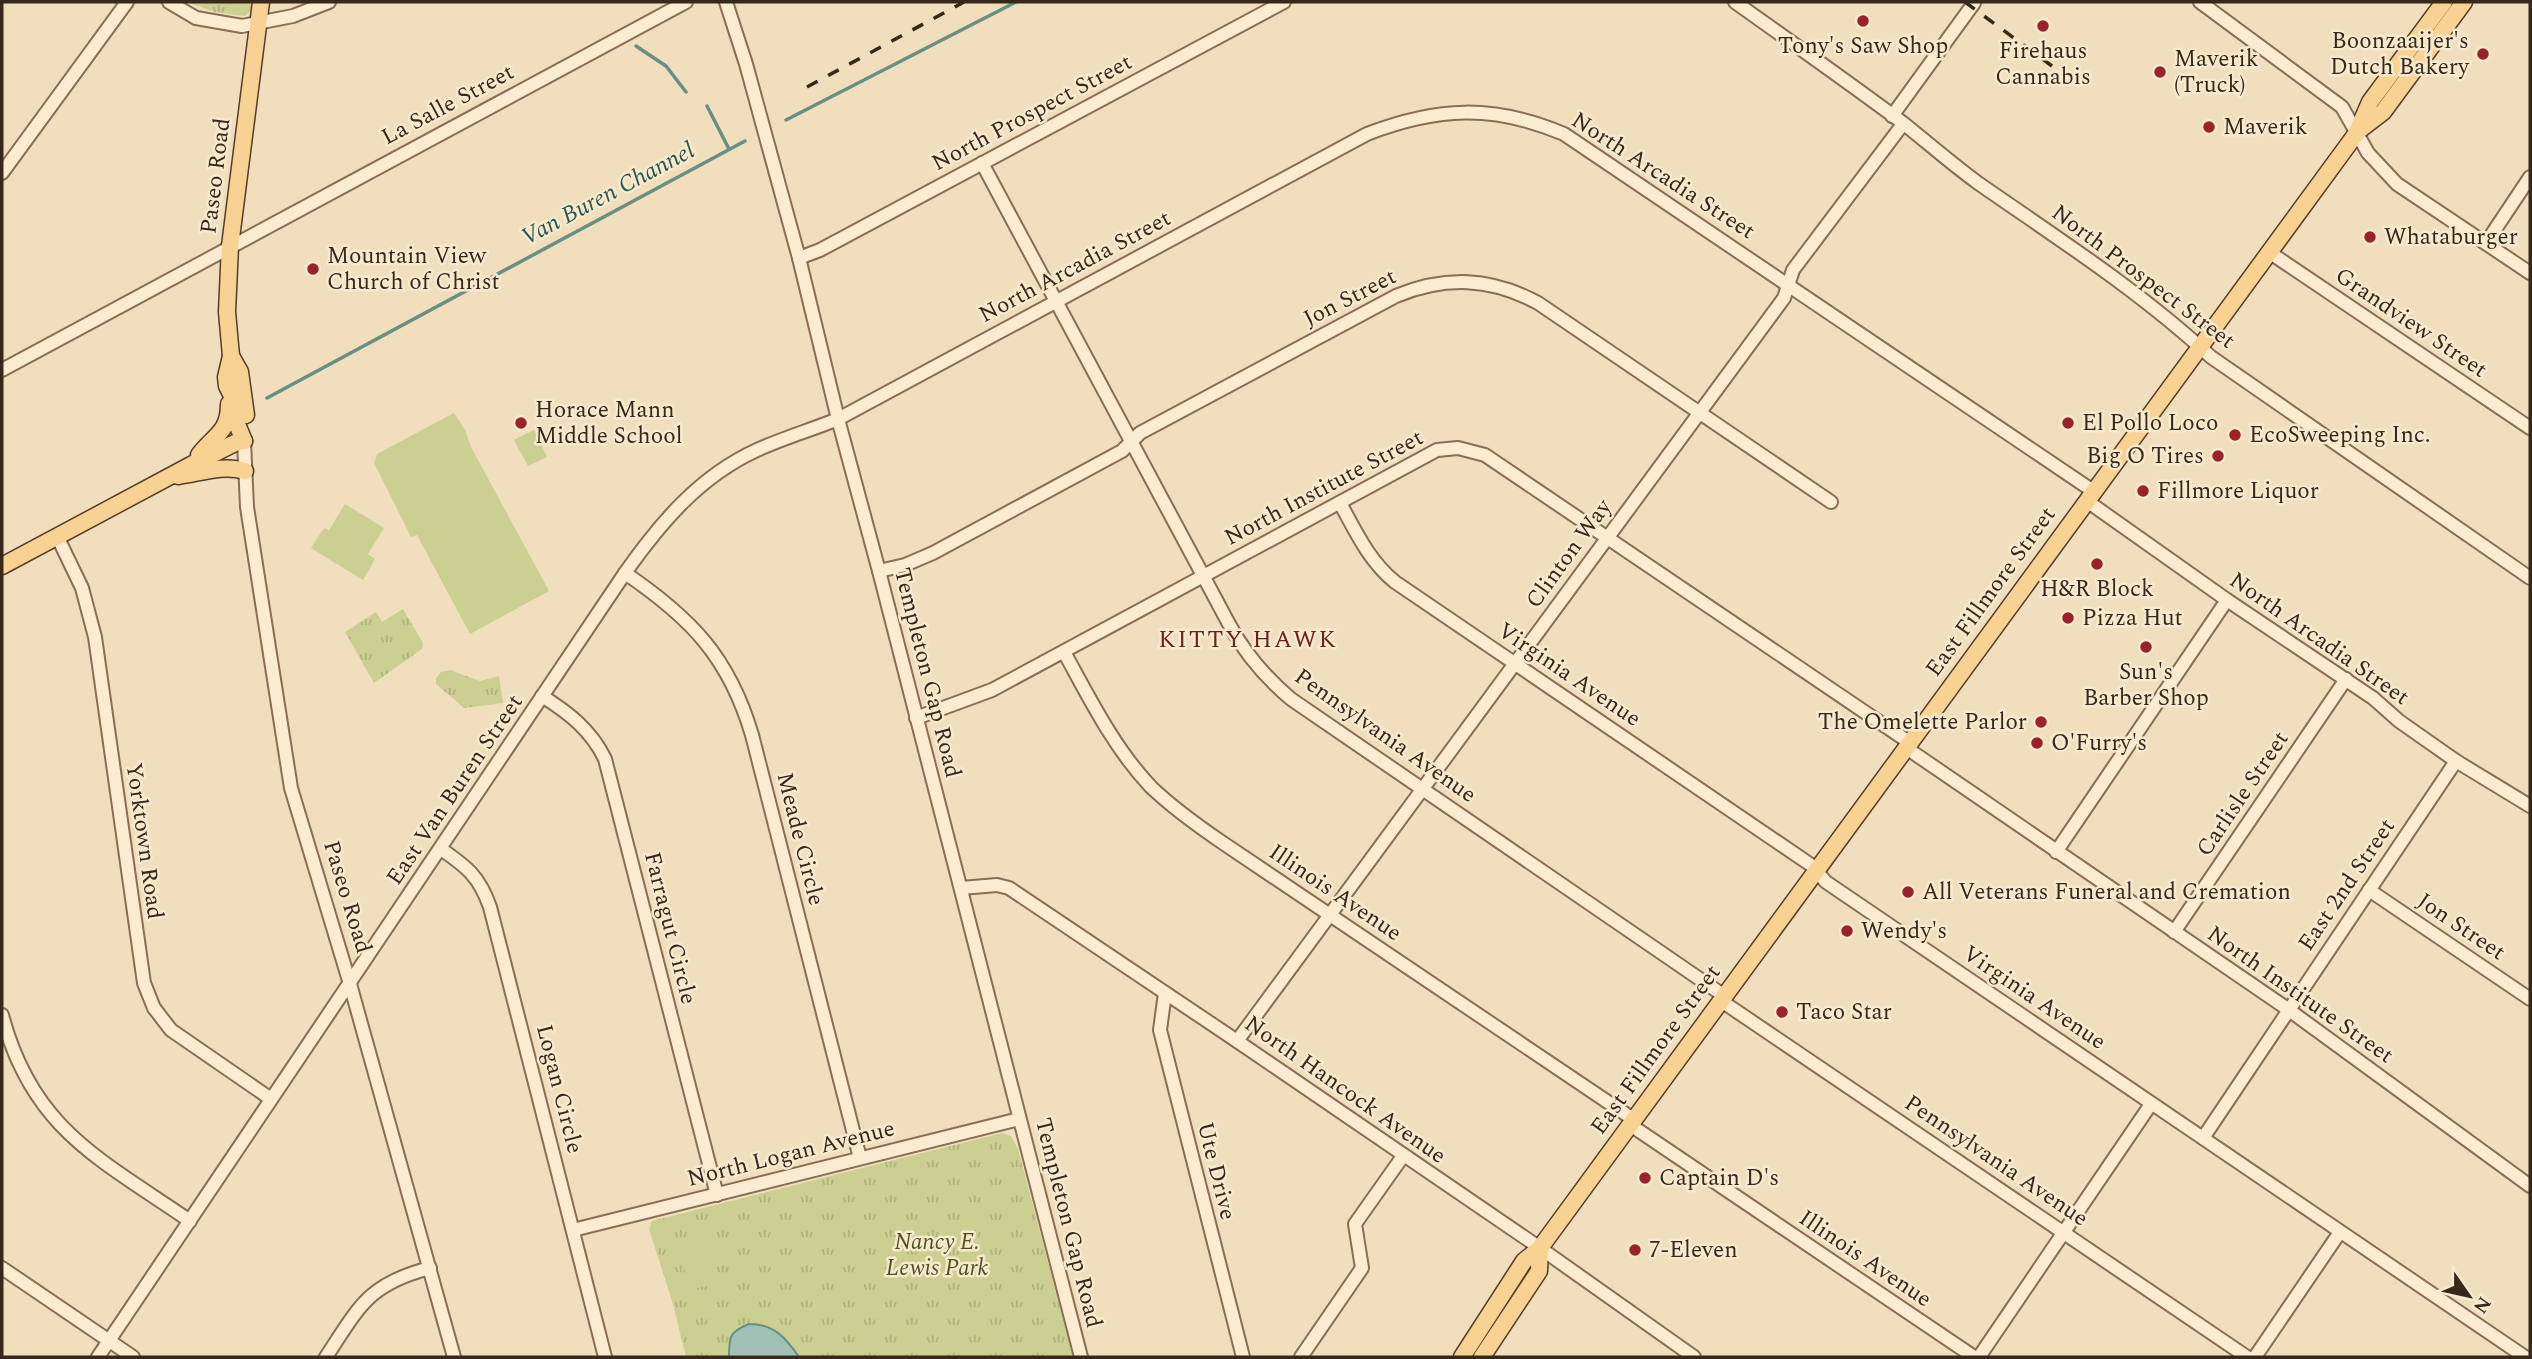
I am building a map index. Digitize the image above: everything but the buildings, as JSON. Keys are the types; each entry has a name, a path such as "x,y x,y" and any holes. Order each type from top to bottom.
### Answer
{"main road":[{"name":"Paseo Road","path":"244,441 237,424 236,404 227,386 226,377 231,356 227,312 230,246 261,2"},
{"name":"East Fillmore Street","path":"1462,1357 1524,1261 1540,1248 2356,134 2370,102 2444,2"},
{"name":"East Fillmore Street","path":"2356,134 2383,112 2464,2"},
{"name":"Paseo Road","path":"231,356 240,372 247,421 244,441"},
{"path":"191,465 226,425 230,406 227,386"},
{"path":"2,566 191,465 244,441"},
{"path":"169,477 215,469 235,468 245,471"},
{"name":"East Fillmore Street","path":"1482,1357 1539,1271 1540,1248"}],"street":[{"path":"2,173 127,2"},
{"path":"169,2 196,18 239,26 293,16 329,2"},
{"name":"La Salle Street","path":"2,370 686,2"},
{"name":"Templeton Gap Road","path":"726,2 799,258 838,419 1081,1357"},
{"name":"North Prospect Street","path":"799,258 820,250 1284,2"},
{"name":"North Prospect Street","path":"1735,2 2171,322 2211,357 2529,575"},
{"path":"2200,2 2342,107 2368,153 2397,184 2530,273"},
{"path":"1892,116 1974,3"},
{"name":"North Arcadia Street","path":"838,419 1367,134 1406,120 1449,111 1480,112 1532,121 1564,134 1788,284 2090,496 2227,600 2346,679 2456,761 2530,806"},
{"name":"Clinton Way","path":"1237,1041 1785,296 1793,270 1903,124"},
{"name":"Pennsylvania Avenue","path":"982,163 1239,642 1275,686 2247,1357"},
{"path":"2486,243 2530,177"},
{"name":"Grandview Street","path":"2269,252 2530,428"},
{"name":"Jon Street","path":"879,571 905,565 933,552 1120,452 1140,433 1396,296 1427,285 1457,281 1501,286 1526,296 1831,502"},
{"name":"East Van Buren Street","path":"99,1357 625,573 671,512 705,482 758,450 838,419"},
{"name":"Paseo Road","path":"244,441 247,507 288,774 350,984 454,1357"},
{"name":"North Institute Street","path":"916,718 992,690 1437,450 1463,448 1485,455 1907,744 2056,852 2289,1010 2530,1186"},
{"name":"Virginia Avenue","path":"1340,503 1369,556 1383,573 1816,870 1826,882 2525,1357"},
{"name":"Yorktown Road","path":"57,536 82,588 95,637 140,966 148,995 161,1019 171,1030 271,1099"},
{"name":"Meade Circle","path":"625,573 667,603 698,633 713,651 737,691 752,735 860,1158"},
{"path":"2056,852 2227,600"},
{"name":"Illinois Avenue","path":"1065,652 1113,738 1153,788 1223,844 1330,914 1977,1357"},
{"name":"Carlisle Street","path":"2174,932 2346,679"},
{"name":"Farragut Circle","path":"542,696 575,719 597,744 605,760 717,1195"},
{"name":"East 2nd Street","path":"2203,1138 2456,761"},
{"name":"Logan Circle","path":"441,849 471,871 480,882 490,907 605,1357"},
{"name":"North Hancock Avenue","path":"961,888 997,885 1009,888 1540,1248 1694,1357"},
{"name":"Jon Street","path":"2369,890 2530,999"},
{"name":"Ute Drive","path":"1165,993 1160,1030 1243,1357"},
{"path":"2,1015 17,1063 49,1115 79,1144 190,1221"},
{"path":"1977,1357 2151,1104"},
{"name":"North Logan Avenue","path":"573,1230 1019,1119"},
{"path":"1301,1357 1362,1268 1355,1224 1403,1156"},
{"path":"2255,1357 2340,1232"},
{"path":"2,1268 133,1357"},
{"path":"326,1357 358,1310 378,1289 390,1281 430,1268"}],"green space":[{"path":"187,2 252,2 251,11 245,16 215,12"},
{"path":"454,413 549,591 470,634 417,535 411,537 374,463 377,454"},
{"path":"534,430 547,457 528,466 514,440"},
{"path":"345,504 384,528 368,554 375,559 363,580 311,548 324,528 329,530"},
{"path":"403,609 423,643 422,649 374,683 345,632 376,612 382,622"},
{"path":"450,670 480,681 499,676 503,703 464,708 436,684 436,678 441,672"},
{"name":"Nancy E. Lewis Park","path":"1002,1133 1011,1136 1018,1149 1073,1357 686,1357 673,1304 649,1229 652,1221"},
{"path":"707,1243 715,1284 689,1290 680,1248"}],"water":[{"path":"749,1324 772,1329 799,1357 729,1357 732,1336"}],"waterway":[{"name":"Van Buren Channel","path":"786,120 1016,2"},
{"path":"636,46 666,66 686,92"},
{"path":"707,106 729,149"},
{"name":"Van Buren Channel","path":"267,398 745,141"}],"railway":[{"path":"807,87 964,2"},
{"path":"1965,2 2056,69"}],"place":[{"name":"Tony's Saw Shop","path":"1863,21"},
{"name":"Firehaus Cannabis","path":"2043,26"},
{"name":"Boonzaaijer's Dutch Bakery","path":"2483,54"},
{"name":"Maverik (Truck)","path":"2160,72"},
{"name":"Maverik","path":"2209,127"},
{"name":"Whataburger","path":"2370,237"},
{"name":"Mountain View Church of Christ","path":"313,269"},
{"name":"Horace Mann Middle School","path":"521,423"},
{"name":"El Pollo Loco","path":"2068,423"},
{"name":"EcoSweeping Inc.","path":"2235,435"},
{"name":"Big O Tires","path":"2218,456"},
{"name":"Fillmore Liquor","path":"2143,491"},
{"name":"H&R Block","path":"2097,564"},
{"name":"Pizza Hut","path":"2068,618"},
{"name":"Sun's Barber Shop","path":"2146,647"},
{"name":"The Omelette Parlor","path":"2041,722"},
{"name":"O'Furry's","path":"2037,743"},
{"name":"All Veterans Funeral and Cremation","path":"1908,892"},
{"name":"Wendy's","path":"1847,931"},
{"name":"Taco Star","path":"1782,1012"},
{"name":"Captain D's","path":"1645,1178"},
{"name":"7-Eleven","path":"1635,1250"}],"district":[{"name":"KITTY HAWK","path":"1248,640"}]}
